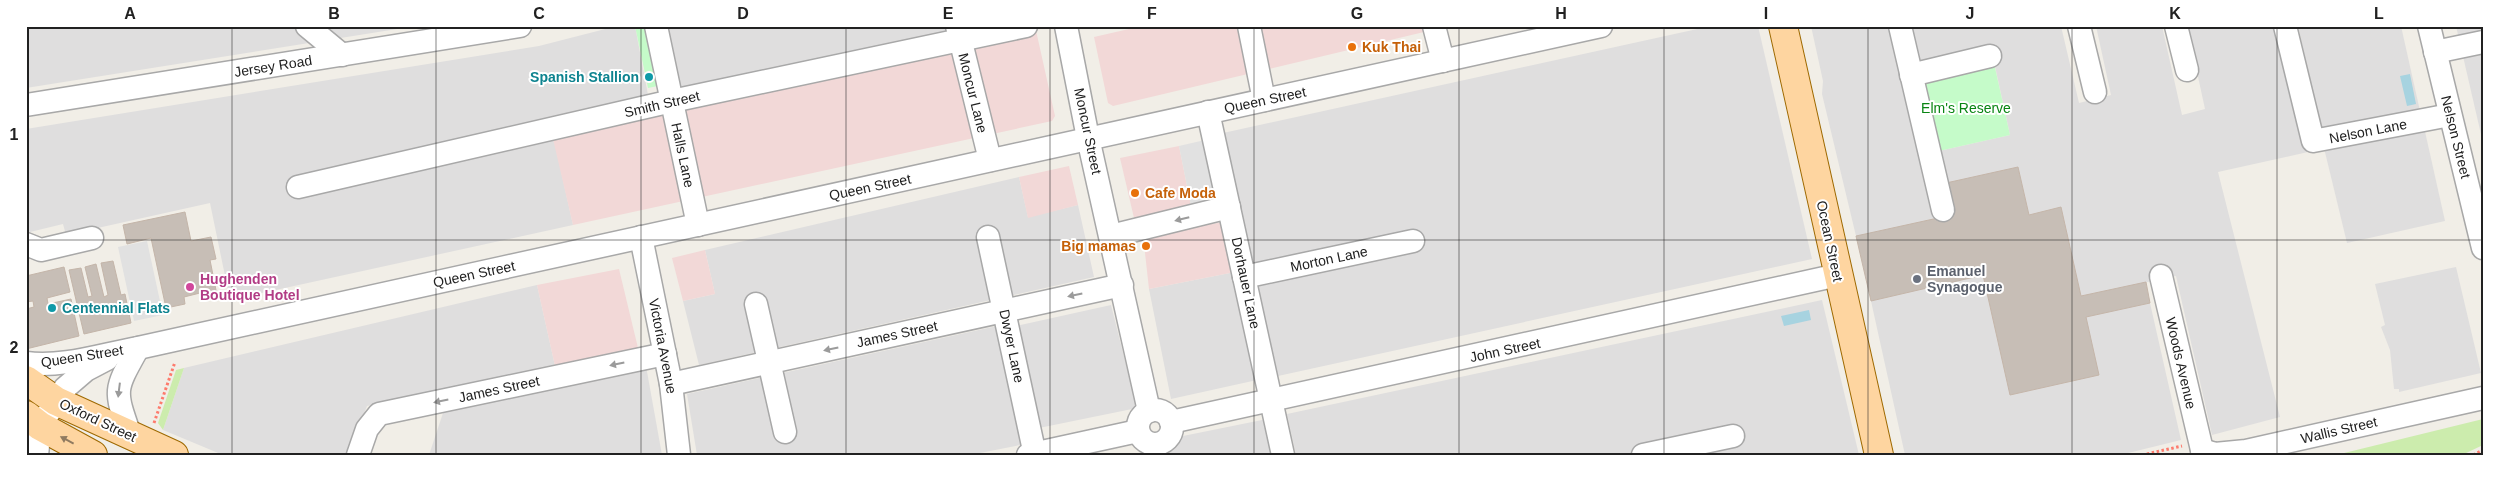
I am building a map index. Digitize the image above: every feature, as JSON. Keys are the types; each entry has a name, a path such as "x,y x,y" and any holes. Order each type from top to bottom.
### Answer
{"main road":[{"name":"Ocean Street","path":"1783,26 1879,455"},
{"name":"Oxford Street","path":"26,380 56,401 142,431 174,455"},
{"path":"33,421 94,455"}],"street":[{"path":"308,26 342,56"},
{"name":"Jersey Road","path":"26,105 342,56 520,26"},
{"name":"Halls Lane","path":"656,26 698,225"},
{"name":"Smith Street","path":"298,187 958,33 1026,26"},
{"name":"Moncur Street","path":"1066,26 1088,138 1150,411"},
{"path":"1248,26 1264,100"},
{"path":"1434,26 1443,61"},
{"path":"1900,26 1943,210"},
{"path":"2079,26 2094,92"},
{"path":"2176,26 2187,70"},
{"name":"Nelson Lane","path":"2285,26 2313,141 2450,115"},
{"name":"Nelson Street","path":"2429,26 2483,248"},
{"name":"Queen Street","path":"26,363 57,363 138,348 1596,27"},
{"name":"Moncur Lane","path":"958,33 990,160"},
{"path":"2435,52 2483,42"},
{"path":"1911,75 1990,56"},
{"name":"Dorhauer Lane","path":"1208,112 1282,455"},
{"path":"1111,236 1229,207"},
{"name":"Victoria Avenue","path":"642,237 671,384 679,455"},
{"name":"Dwyer Lane","path":"988,237 1005,310 1033,454"},
{"path":"26,244 41,250 92,238"},
{"name":"Morton Lane","path":"1244,277 1413,241"},
{"name":"John Street","path":"1171,422 1272,402 1838,275"},
{"name":"Woods Avenue","path":"2161,276 2199,452"},
{"name":"James Street","path":"671,384 1122,285"},
{"path":"756,304 785,432"},
{"path":"138,348 118,389 118,401 142,431"},
{"name":"Queen Street","path":"33,421 56,401 70,383 86,370 105,359 138,348"},
{"name":"James Street","path":"358,455 367,429 379,414 665,354"},
{"name":"Wallis Street","path":"2199,452 2215,454 2246,451 2483,398"},
{"path":"1150,411 1162,412 1171,422 1170,435 1157,450 1144,441 1138,431 1139,420 1150,411"},
{"path":"33,421 37,455"},
{"path":"1033,454 1138,431"},
{"path":"1644,455 1733,436"}],"path":[{"path":"142,431 175,362"},
{"path":"2142,455 2180,446 2199,452"},
{"path":"2473,455 2483,450"}],"shaded area":[{"path":"26,26 416,26 26,88"},
{"path":"617,26 635,26 648,95 549,117 573,225 230,300 210,203 66,235 63,224 30,232 26,230 26,129 539,46"},
{"path":"666,26 950,26 951,30 679,90"},
{"path":"965,26 1035,26 1055,116 1052,121 573,225 553,139 684,109"},
{"path":"1142,26 1423,26 1424,32 1113,106 1108,103 1094,37"},
{"path":"1711,26 1758,26 1812,259 1278,376 1223,133"},
{"path":"1811,26 1894,26 1938,218 1856,236 1822,94 1823,81"},
{"path":"1910,26 2061,26 2079,103 2111,95 2096,26 2162,26 2182,115 2205,109 2187,26 2281,26 2308,152 2218,172 2280,417 2212,435 2176,276 2081,296 2061,208 2029,215 2018,167 1946,183 1939,151 2010,135 1991,48 1919,64"},
{"path":"2298,26 2401,26 2420,111 2322,132"},
{"path":"2456,26 2483,26 2483,143"},
{"path":"2424,127 2445,221 2347,243 2324,148"},
{"path":"1205,140 1218,200 1191,206 1179,146"},
{"path":"1179,146 1191,206 1134,218 1120,158"},
{"path":"1069,166 1078,205 1028,218 1019,177"},
{"path":"1019,177 1028,217 1078,205 1094,277 699,365 683,301 715,294 705,250"},
{"path":"1224,222 1235,272 1149,289 1143,235"},
{"path":"147,241 163,315 134,321 118,247"},
{"path":"705,250 715,294 683,301 672,258"},
{"path":"2456,267 2481,373 2399,392 2399,389 2394,389 2390,350 2381,327 2385,325 2375,284"},
{"path":"619,269 638,348 555,366 537,285"},
{"path":"1235,272 1257,380 1171,399 1149,289"},
{"path":"1983,275 2010,394 2086,317 2150,303 2181,440 2120,455 1905,455 1871,301"},
{"path":"537,285 555,366 367,406 348,455 223,455 163,430 184,368"},
{"path":"1822,300 1859,455 1296,455 1287,414"},
{"path":"1111,305 1137,408 1039,428 1016,326"},
{"path":"997,326 1025,444 970,455 697,455 687,394"},
{"path":"646,366 662,455 429,455 444,410"},
{"path":"1267,419 1275,455 1171,455 1169,448 1183,436"}],"green space":[{"path":"635,26 651,26 663,85 648,88"},
{"name":"Elm's Reserve","path":"1994,63 2010,135 1939,151 1922,80"},
{"path":"184,368 163,430 158,423 176,370"},
{"path":"2483,419 2483,445 2462,455 2336,455"}],"water":[{"path":"2410,74 2416,104 2407,106 2400,76"},
{"path":"1809,310 1811,320 1784,326 1781,316"}],"building":[{"name":"Emanuel Synagogue","path":"2018,167 2029,215 2061,207 2081,296 2146,282 2150,303 2086,317 2099,375 2010,395 1983,275 1871,301 1856,236 1938,218 1946,183"},
{"path":"185,212 191,241 211,237 216,259 210,260 217,295 201,298 200,293 184,297 185,304 166,308 151,238 127,244 123,225"},
{"path":"113,261 121,295 125,294 131,323 84,334 69,270 81,268 88,297 92,296 85,267 96,264 104,297 108,295 101,263"},
{"name":"Centennial Flats","path":"64,267 70,292 47,298 48,304 71,299 79,336 26,349 26,309 34,307 33,301 26,302 26,276"}],"place":[{"name":"Kuk Thai","path":"1352,47"},
{"name":"Spanish Stallion","path":"649,77"},
{"name":"Cafe Moda","path":"1135,193"},
{"name":"Big mamas","path":"1146,246"},
{"name":"Emanuel Synagogue","path":"1917,279"},
{"name":"Hughenden Boutique Hotel","path":"190,287"},
{"name":"Centennial Flats","path":"52,308"}]}
